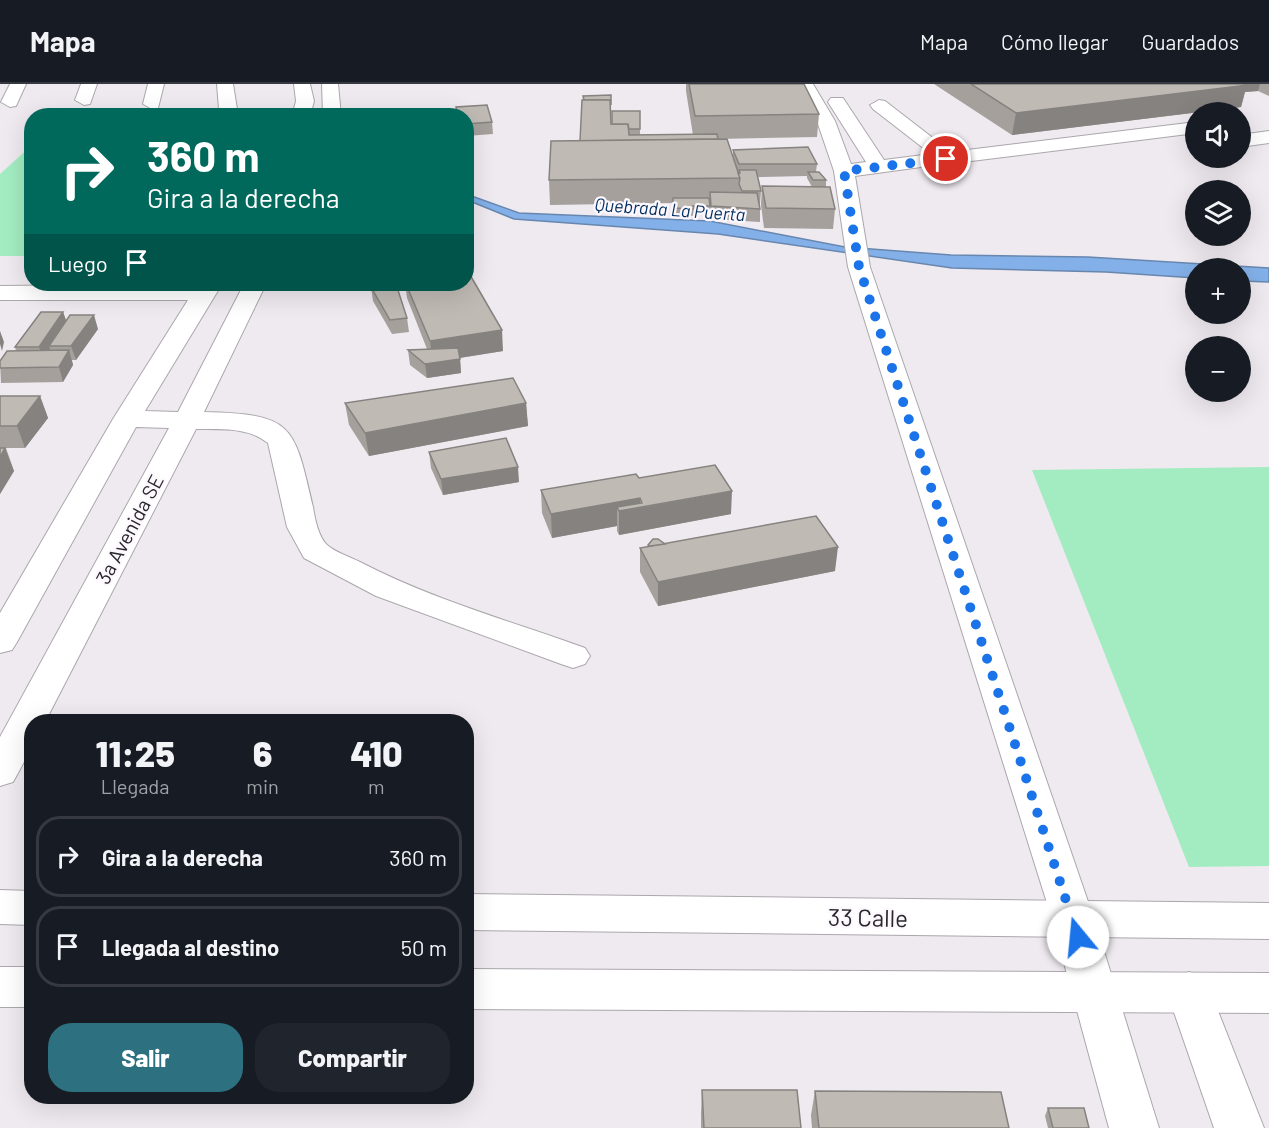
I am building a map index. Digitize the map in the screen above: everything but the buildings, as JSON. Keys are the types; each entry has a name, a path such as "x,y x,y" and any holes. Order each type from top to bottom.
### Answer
{"street":[{"path":"10,102 18,84"},
{"path":"152,104 156,84"},
{"path":"225,84 228,108"},
{"path":"302,108 303,84"},
{"path":"330,84 332,108"},
{"path":"805,84 826,122 844,171 845,191 856,254 1073,919 1134,1128"},
{"path":"837,102 879,167"},
{"path":"879,105 946,159 972,176 938,180"},
{"path":"844,171 1185,128"},
{"path":"1251,139 1269,137"},
{"path":"845,191 868,188"},
{"path":"0,293 83,291"},
{"path":"0,642 128,419 206,291"},
{"name":"3a Avenida SE","path":"31,714 251,291"},
{"path":"128,419 229,421 265,427 281,439 287,456 302,528 315,551 338,566 387,589 573,656"},
{"name":"3a Avenida SE","path":"0,772 24,727"},
{"path":"0,907 24,908"},
{"name":"33 Calle","path":"474,912 1269,921"},
{"path":"0,987 24,987"},
{"path":"474,989 1269,993"},
{"path":"1189,992 1239,1128"}],"green space":[{"path":"24,152 24,256 0,256 0,174"},
{"path":"1269,467 1269,866 1189,867 1032,470"}],"water":[{"path":"474,197 519,213 710,221 845,247 951,255 1088,257 1185,263 1185,277 1106,272 952,268 718,234 514,219 474,203"},
{"path":"1251,267 1269,268 1269,282 1251,281"}],"route":[{"path":"946,159 844,171 850,225 859,267 1078,937"}],"water label":[{"name":"Quebrada La Puerta","path":"670,209"}]}
